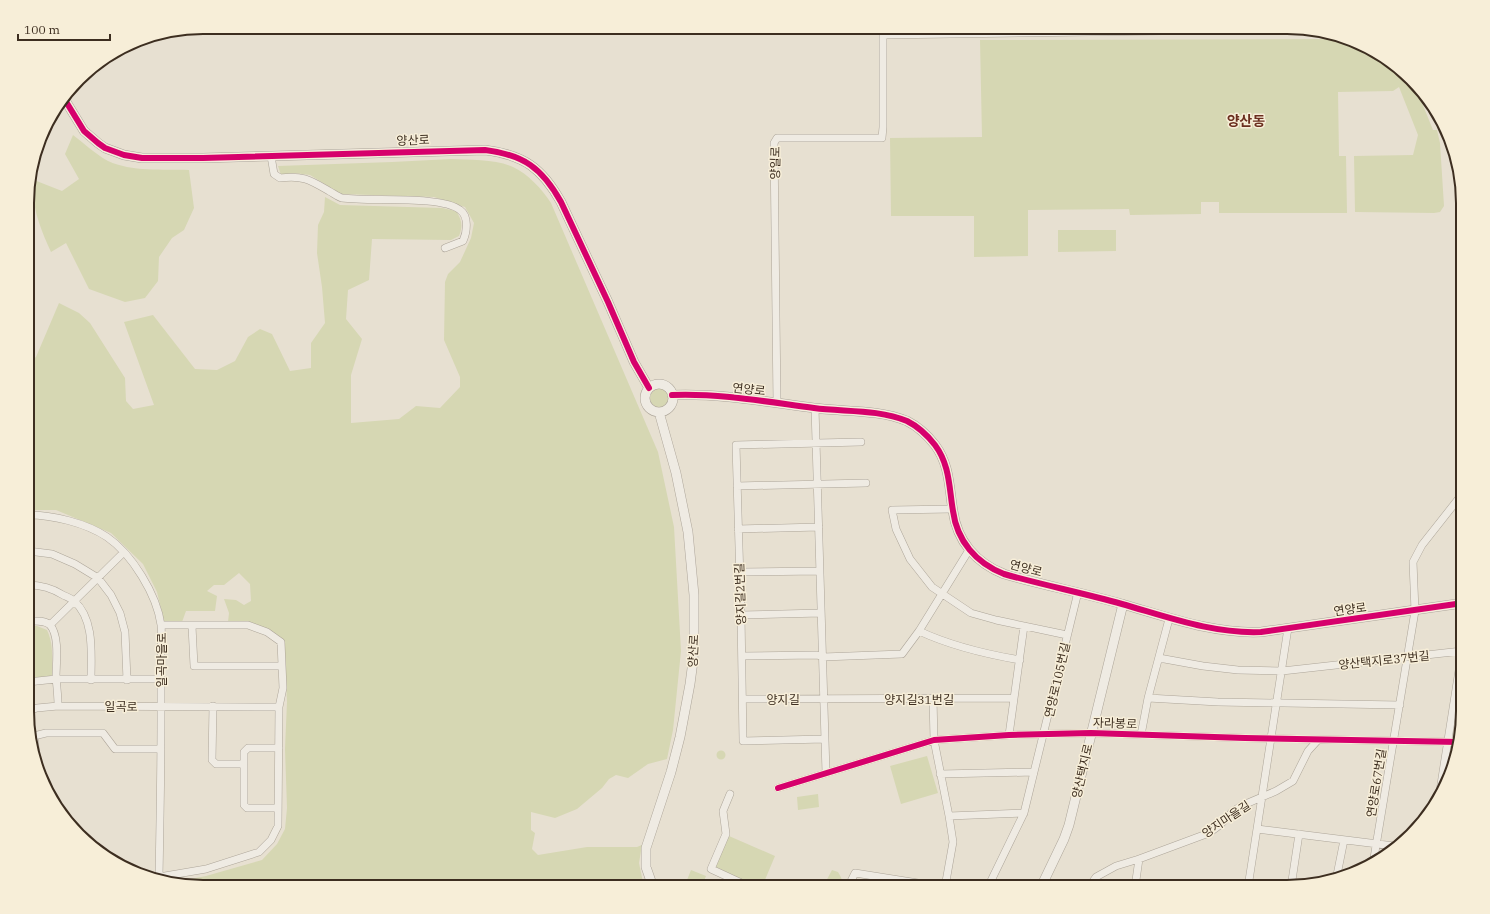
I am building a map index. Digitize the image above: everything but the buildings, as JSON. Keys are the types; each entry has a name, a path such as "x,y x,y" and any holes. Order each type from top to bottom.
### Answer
{"street":[{"name":"양일로","path":"777,403 774,143 777,138 882,138 883,34"},
{"name":"양산로","path":"67,103 78,123 89,136 105,148 124,155 142,158 203,158 485,150 505,153 526,162 546,179 562,202 634,362 649,388"},
{"path":"271,156 274,174 280,178 291,176 307,178 341,198 445,202 461,210 466,220 466,234 463,241 445,248"},
{"path":"662,384 670,389 672,395 672,402 669,407 659,412 650,409 645,402 645,396 649,388 653,385 662,384"},
{"name":"연양로","path":"672,395 693,394 872,413 893,417 907,422 915,426 935,445 944,461 948,473 952,509 959,533 969,550 982,562 997,571 1015,577 1124,604 1169,619 1244,633 1261,632 1456,605"},
{"path":"815,408 826,773"},
{"name":"양산로","path":"651,880 646,867 646,848 671,772 680,737 693,660 694,619 692,567 688,532 676,473 659,412"},
{"path":"816,444 861,442"},
{"name":"양지길2번길","path":"816,444 736,445 743,741 825,739"},
{"path":"737,486 866,483"},
{"name":"연양로67번길","path":"1375,855 1415,611 1413,562 1434,528 1456,501"},
{"name":"연양로105번길","path":"952,509 892,510 896,529 910,559 932,587 971,613 1067,635"},
{"name":"일곡마을로","path":"34,515 54,517 89,528 107,536 124,552 140,573 151,592 161,625 161,749 156,873"},
{"path":"738,529 819,527"},
{"path":"742,656 817,655 822,657 902,654 919,631 941,593 969,550"},
{"path":"34,552 52,554 75,564 98,578 111,595 120,613 125,632 127,680"},
{"path":"50,625 124,552"},
{"path":"740,572 820,571"},
{"path":"34,585 55,590 74,601 84,615 91,641 91,680"},
{"name":"연양로105번길","path":"991,880 1024,812 1078,592"},
{"name":"양산택지로","path":"1045,880 1069,825 1124,604"},
{"path":"741,615 821,613"},
{"path":"1141,735 1148,698 1169,619"},
{"path":"34,621 40,621 50,625 56,637 56,679 58,706"},
{"path":"161,625 248,625 267,632 281,642 283,688 279,707 278,826 271,840 259,852 206,869 167,876"},
{"path":"192,626 194,666 282,666"},
{"path":"1009,735 1024,626"},
{"path":"1249,880 1288,628"},
{"path":"919,631 937,640 966,649 1020,660"},
{"name":"양산택지로37번길","path":"1159,658 1203,666 1238,670 1282,671 1456,652"},
{"path":"34,681 56,679 161,679"},
{"name":"양산택지로37번길","path":"1443,777 1456,693"},
{"path":"933,698 934,740 953,842 945,880"},
{"name":"양지길31번길","path":"824,699 1014,698"},
{"path":"1148,698 1218,702 1400,705"},
{"name":"양지길","path":"743,699 824,699"},
{"name":"일곡로","path":"34,709 58,706 279,707"},
{"path":"213,706 212,760 216,764 244,764"},
{"path":"35,735 46,733 103,733 115,749 161,749"},
{"name":"자라봉로","path":"778,788 934,740 1009,735 1091,733 1318,740 1453,742"},
{"name":"양지마을길","path":"1094,880 1105,871 1116,866 1209,833 1220,825 1236,809 1276,791 1293,781 1308,751 1318,740"},
{"path":"278,808 247,808 244,806 244,752 248,748 279,748"},
{"path":"940,774 1034,772"},
{"path":"730,794 723,810 726,834 711,869 735,880"},
{"path":"949,816 1024,812"},
{"path":"1257,829 1390,845"},
{"path":"1292,880 1299,834"},
{"path":"1338,872 1344,840"},
{"path":"1136,880 1139,859"},
{"path":"852,880 855,873 900,880"}],"green space":[{"path":"1328,39 1341,43 1362,51 1390,69 1421,100 1433,130 1437,130 1440,143 1444,206 1440,212 1434,213 1355,212 1354,156 1413,155 1418,135 1399,87 1393,91 1338,92 1339,156 1346,156 1347,213 1219,213 1219,202 1201,202 1201,214 1130,215 1129,209 1028,210 1028,256 974,257 974,216 891,216 890,138 982,137 980,40"},
{"path":"73,135 94,152 117,165 147,169 189,170 194,208 184,230 172,238 159,257 158,281 145,298 125,302 89,289 66,243 51,252 37,217 34,198 35,181 62,191 79,179 65,154"},
{"path":"451,159 491,161 506,164 519,170 539,187 551,203 658,452 674,527 681,651 673,730 667,759 648,764 628,778 616,775 609,779 602,788 577,809 555,818 531,812 531,830 535,833 532,849 538,855 587,847 637,847 642,845 639,863 643,880 187,880 206,876 262,860 277,844 285,829 287,808 285,749 287,702 284,640 258,625 228,622 229,613 224,599 236,600 244,605 251,601 250,584 239,573 224,585 214,585 207,591 217,596 215,611 186,611 182,622 164,621 157,592 143,564 111,533 56,510 34,510 34,358 36,357 59,303 79,313 90,323 125,378 126,401 133,409 154,405 124,322 153,315 195,369 217,370 235,361 248,337 260,329 272,334 290,371 311,368 311,343 325,323 317,253 318,225 324,212 325,197 340,205 442,208 456,211 460,217 461,229 459,236 451,240 372,239 369,280 348,290 346,319 362,339 351,375 351,423 399,419 416,406 440,408 460,387 460,377 444,340 445,282 448,274 460,262 471,238 474,223 465,207 434,197 341,194 310,175 294,173 281,175 278,166"},
{"path":"1058,230 1116,230 1116,251 1058,252"},
{"path":"660,388 667,391 670,398 667,405 660,408 653,405 650,398 653,391"},
{"path":"34,626 47,630 51,641 52,675 48,677 34,678"},
{"path":"721,750 726,755 721,760 716,755"},
{"path":"927,756 938,793 901,804 890,766"},
{"path":"818,794 819,807 798,810 797,797"},
{"path":"729,836 775,856 765,880 741,880 715,868"},
{"path":"691,870 706,876 704,880 687,880"},
{"path":"832,870 838,872 842,880 827,880"}],"cycle path":[{"path":"67,103 84,131 98,143 105,148 124,155 142,158 203,158 485,150 511,155 530,165 539,172 554,190 608,302 634,362 649,388"},
{"path":"672,395 708,395 814,408 884,414 907,421 926,435 935,445 944,461 950,485 955,522 970,550 985,564 994,569 1004,574 1033,582 1107,600 1191,624 1243,632 1261,632 1456,604"},
{"path":"778,788 934,740 1009,735 1091,733 1245,738 1453,742"}],"district":[{"name":"양산동","path":"1246,121"}]}
